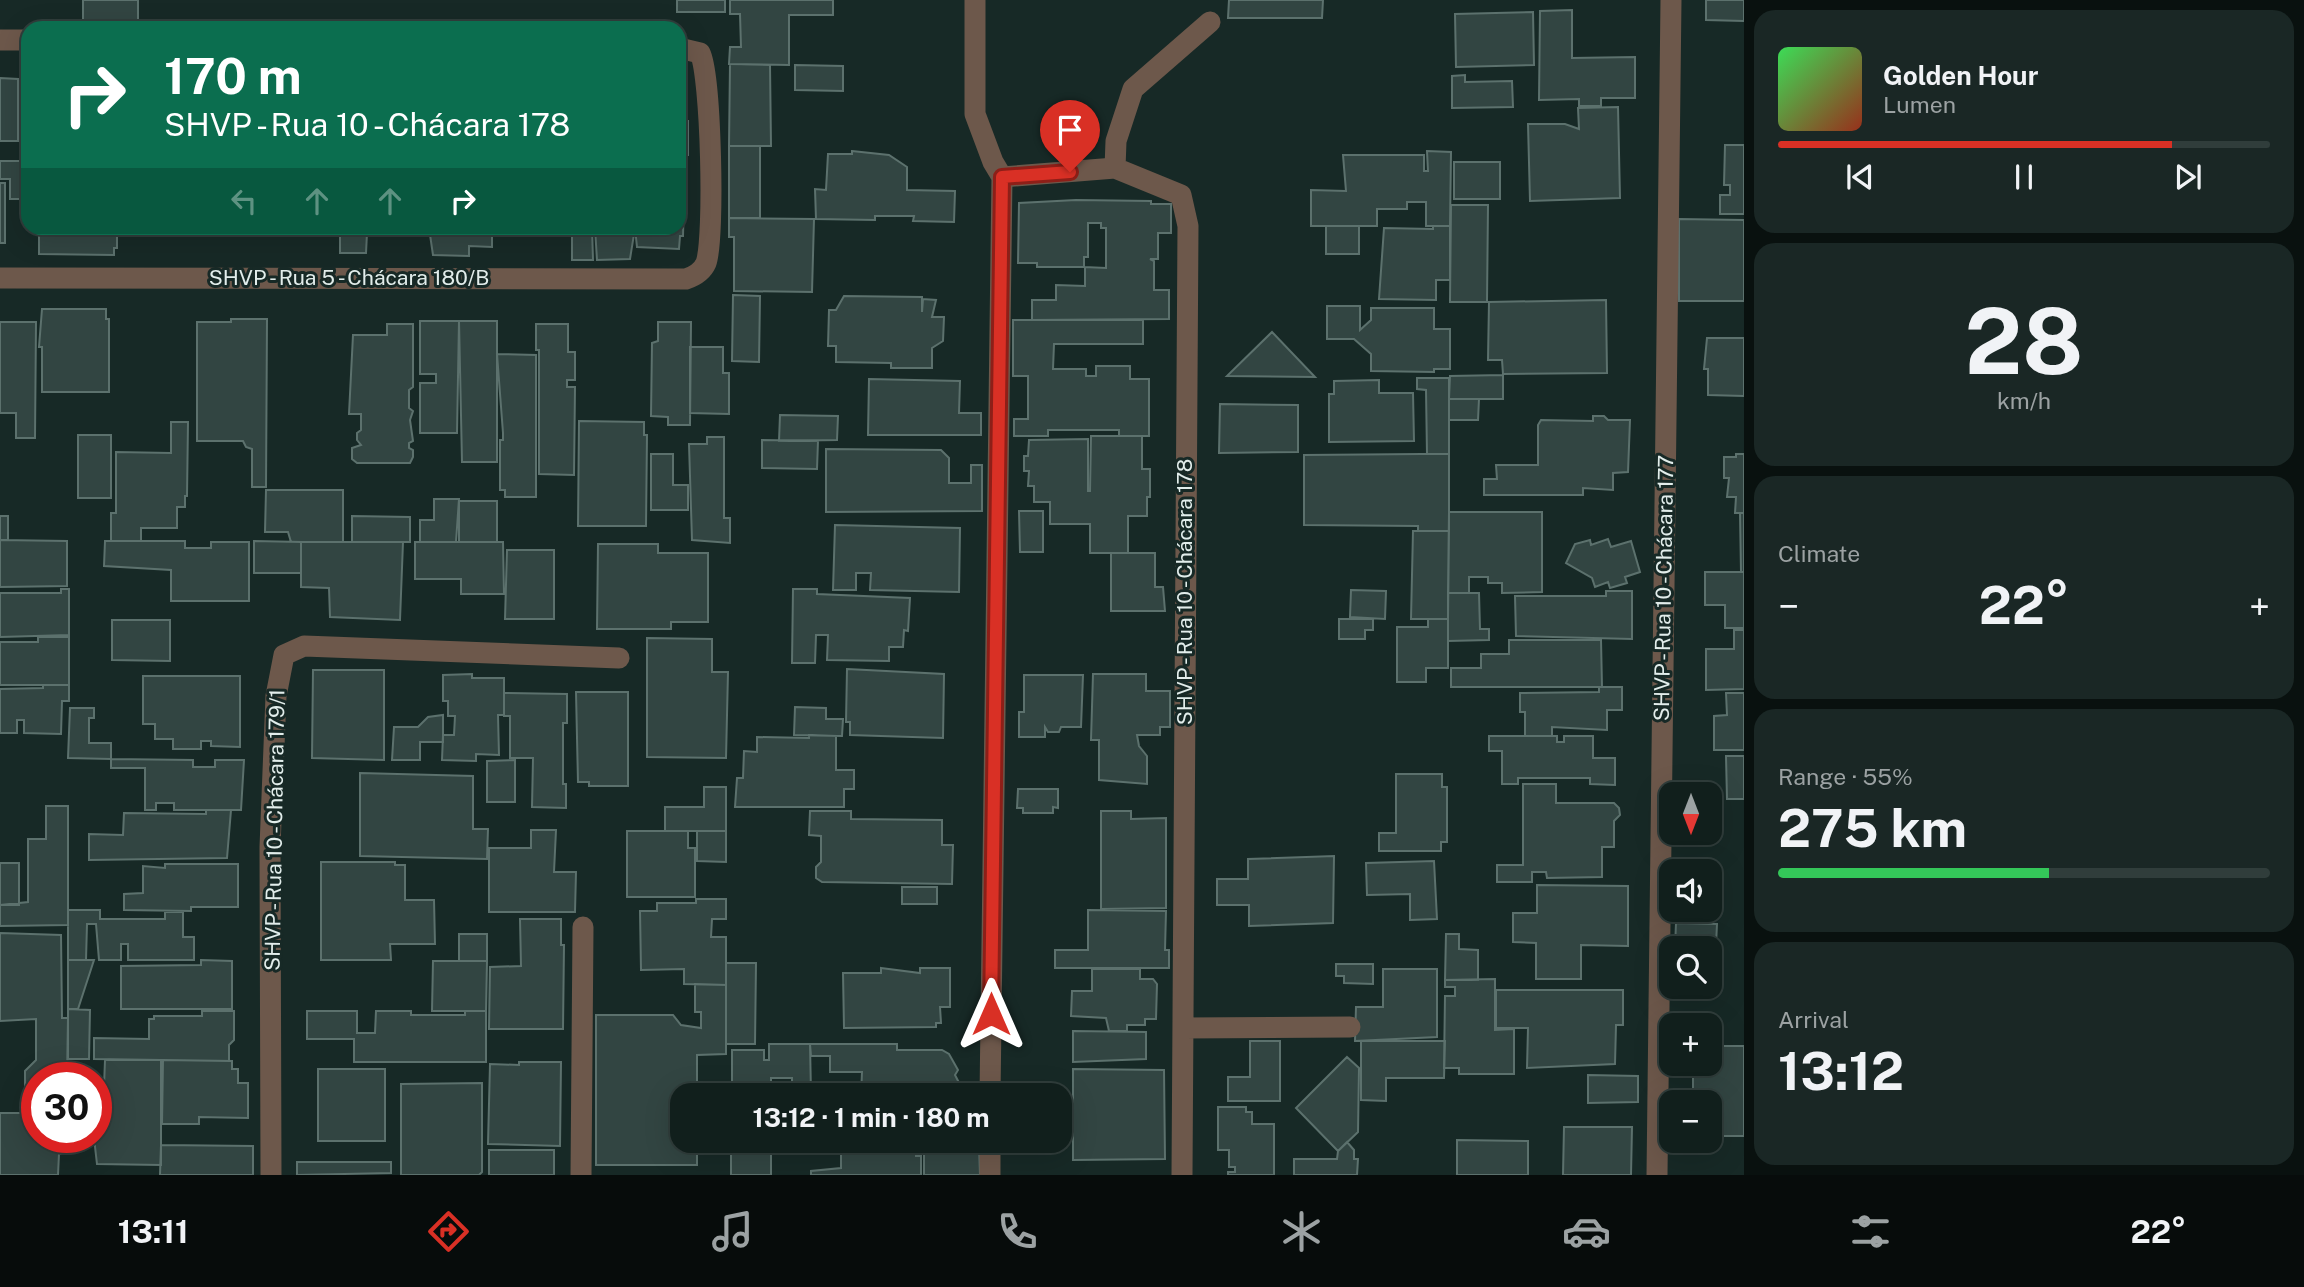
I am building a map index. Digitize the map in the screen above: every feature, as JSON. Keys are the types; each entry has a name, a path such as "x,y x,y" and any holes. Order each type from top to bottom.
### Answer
{"street":[{"path":"975,0 975,114 993,162 1002,177 990,1083"},
{"name":"SHVP - Rua 10 - Chácara 177","path":"1657,1175 1671,0"},
{"path":"1115,168 1116,141 1133,89 1210,22"},
{"path":"0,40 21,40"},
{"name":"SHVP - Rua 5 - Chácara 180/B","path":"0,278 686,279 698,274 706,264 710,237 708,80 701,53 686,50"},
{"name":"SHVP - Rua 10 - Chácara 178","path":"1002,177 1115,168 1181,195 1188,226 1182,1175"},
{"name":"SHVP - Rua 10 - Chácara 179/1","path":"271,1175 271,847 276,696 284,655 303,646 619,658"},
{"path":"581,1175 583,927"},
{"path":"1183,1028 1350,1027"},
{"path":"990,1153 990,1175"}],"building":[{"path":"83,0 138,0 138,20 83,20"},
{"path":"677,0 725,0 725,12 677,12"},
{"path":"730,0 833,0 833,15 789,15 789,65 729,64 730,47 741,47 740,14 730,14"},
{"path":"1229,0 1323,0 1322,18 1228,18"},
{"path":"1229,0 1323,0 1322,18 1228,18"},
{"path":"1706,0 1744,0 1744,21 1706,20"},
{"path":"1572,10 1572,58 1635,57 1635,98 1601,98 1601,106 1579,106 1579,99 1539,100 1540,11"},
{"path":"1533,12 1534,65 1456,67 1455,14"},
{"path":"730,64 770,65 771,146 729,146"},
{"path":"795,65 843,66 843,91 795,90"},
{"path":"1465,75 1465,82 1512,81 1513,107 1452,108 1452,76"},
{"path":"0,78 18,79 18,141 0,141"},
{"path":"0,78 18,79 18,141 0,141"},
{"path":"1618,107 1620,198 1530,201 1528,124 1565,124 1579,129 1578,108"},
{"path":"686,121 688,121 686,155"},
{"path":"686,121 688,121 686,155"},
{"path":"1725,145 1744,145 1744,214 1720,214 1720,195 1730,195 1730,185 1724,185"},
{"path":"729,146 760,146 760,218 729,218"},
{"path":"852,151 889,155 907,167 907,190 955,191 954,222 913,221 914,216 875,216 875,220 816,219 815,189 826,190 828,154 852,154"},
{"path":"1427,151 1451,152 1450,226 1426,226 1426,202 1407,202 1407,209 1377,209 1377,226 1311,226 1311,190 1346,191 1343,155 1424,155 1424,171 1428,171"},
{"path":"0,161 21,161 21,199 10,199 10,179 0,179"},
{"path":"1454,162 1500,162 1500,199 1454,199"},
{"path":"0,183 5,183 5,243 0,243"},
{"path":"1076,200 1151,201 1151,204 1171,204 1171,233 1158,233 1158,259 1150,259 1154,261 1154,290 1169,290 1169,319 1032,320 1032,300 1056,300 1056,285 1085,286 1085,267 1106,268 1106,228 1101,228 1101,223 1088,223 1088,257 1084,257 1084,267 1037,267 1037,263 1018,263 1019,203"},
{"path":"1451,205 1488,205 1487,302 1450,302"},
{"path":"729,218 814,219 812,292 734,291 734,237 729,237"},
{"path":"1679,219 1744,220 1744,301 1679,301"},
{"path":"1326,226 1359,226 1359,254 1326,254"},
{"path":"1433,226 1450,226 1450,280 1436,280 1436,300 1379,299 1384,228 1433,229"},
{"path":"1433,226 1450,226 1450,280 1436,280 1436,300 1379,299 1384,228 1433,229"},
{"path":"39,235 117,235 114,255 39,254"},
{"path":"340,235 367,235 366,253 340,253"},
{"path":"430,235 492,235 492,247 469,246 469,256 433,255"},
{"path":"572,235 592,235 593,260 572,260"},
{"path":"595,235 634,235 630,259 597,260"},
{"path":"636,235 683,235 680,236 679,249 637,247"},
{"path":"733,295 760,296 759,362 732,361"},
{"path":"844,296 922,297 922,312 923,299 936,300 932,317 944,317 943,341 932,348 932,368 891,368 891,363 836,362 836,346 828,346 829,310 836,310"},
{"path":"1606,300 1607,373 1503,374 1502,360 1488,360 1489,302"},
{"path":"1606,300 1607,373 1503,374 1502,360 1488,360 1489,302"},
{"path":"1327,306 1360,306 1360,330 1371,320 1371,308 1434,308 1434,329 1450,329 1450,369 1434,369 1434,372 1371,371 1371,354 1354,339 1327,339"},
{"path":"42,309 106,309 106,319 109,319 109,392 42,392 42,347 39,347"},
{"path":"231,319 267,319 266,487 252,487 252,449 246,447 243,441 197,441 197,322 231,322"},
{"path":"1013,320 1143,320 1143,344 1054,344 1053,369 1086,369 1086,376 1096,376 1096,366 1130,366 1130,379 1149,379 1149,436 1119,436 1119,430 1048,430 1048,436 1014,436 1014,419 1028,419 1028,376 1013,376"},
{"path":"420,321 459,321 457,433 420,433 420,383 436,383 436,374 420,374"},
{"path":"459,321 497,321 497,462 462,462"},
{"path":"0,322 36,322 35,438 16,438 16,413 0,413"},
{"path":"658,322 691,322 690,425 668,425 668,417 651,416 652,343 658,341"},
{"path":"387,324 413,324 413,387 409,390 409,408 413,411 410,420 413,441 409,443 409,448 413,450 413,457 410,463 357,463 352,459 352,448 361,445 357,440 357,433 361,430 361,414 349,414 353,335 387,335"},
{"path":"536,324 568,324 568,352 575,352 575,380 567,380 567,387 575,387 574,475 539,474 539,350 536,350"},
{"path":"1272,332 1315,377 1227,376"},
{"path":"1707,338 1744,338 1744,396 1708,395 1708,369 1704,369"},
{"path":"690,347 723,347 723,373 729,373 729,414 690,413"},
{"path":"497,354 536,355 536,497 505,497 505,490 500,490 500,440 503,440 503,433"},
{"path":"1503,375 1503,399 1449,399 1450,376"},
{"path":"1417,378 1449,378 1449,454 1427,454 1426,390 1417,389"},
{"path":"869,379 960,381 959,413 981,413 981,435 868,435"},
{"path":"869,379 960,381 959,413 981,413 981,435 868,435"},
{"path":"1379,380 1379,393 1413,393 1414,441 1329,442 1329,394 1334,394 1334,381"},
{"path":"1449,399 1479,399 1478,420 1449,420"},
{"path":"1220,404 1298,405 1298,452 1219,453"},
{"path":"780,415 838,416 837,440 779,441"},
{"path":"780,415 838,416 837,440 779,441"},
{"path":"1593,416 1604,416 1608,420 1630,420 1628,472 1613,473 1613,490 1583,488 1583,495 1484,495 1484,479 1497,479 1496,465 1538,465 1538,425 1541,420 1593,421"},
{"path":"579,421 644,422 644,435 647,435 646,526 578,526"},
{"path":"171,422 188,422 187,496 185,507 177,507 177,528 141,528 141,541 111,541 111,513 116,513 116,452 171,453"},
{"path":"78,435 111,435 111,498 78,498"},
{"path":"1091,436 1142,436 1142,469 1150,469 1150,497 1147,497 1147,516 1128,516 1128,553 1090,553 1090,524 1050,524 1050,502 1034,502 1034,486 1028,486 1029,471 1024,471 1024,456 1028,456 1029,440 1088,439 1090,491"},
{"path":"1091,436 1142,436 1142,469 1150,469 1150,497 1147,497 1147,516 1128,516 1128,553 1090,553 1090,524 1050,524 1050,502 1034,502 1034,486 1028,486 1029,471 1024,471 1024,456 1028,456 1029,440 1088,439 1090,491"},
{"path":"707,437 724,437 724,518 730,518 730,543 692,540 689,444 707,444"},
{"path":"707,437 724,437 724,518 730,518 730,543 692,540 689,444 707,444"},
{"path":"762,440 818,441 817,469 762,468"},
{"path":"826,449 941,450 949,458 949,483 971,483 971,465 982,465 982,511 826,512"},
{"path":"651,454 673,454 673,485 688,485 688,510 651,510"},
{"path":"1449,454 1449,531 1418,531 1418,526 1304,525 1304,455"},
{"path":"1736,454 1744,454 1744,513 1735,513 1736,497 1727,497 1729,478 1724,478 1724,457 1736,457"},
{"path":"266,490 343,490 343,542 291,542 288,532 265,532"},
{"path":"434,499 459,499 456,542 420,542 420,520 434,520"},
{"path":"459,501 497,501 497,542 459,542"},
{"path":"1019,511 1043,511 1043,552 1020,552"},
{"path":"1449,512 1542,512 1542,592 1502,593 1502,583 1488,583 1488,577 1469,577 1469,593 1448,593"},
{"path":"1740,513 1744,513 1744,572 1741,572"},
{"path":"1740,513 1744,513 1744,572 1741,572"},
{"path":"0,516 8,516 8,540 0,540"},
{"path":"352,516 410,517 410,542 352,542"},
{"path":"835,525 960,528 959,592 870,590 871,573 856,573 856,590 833,590"},
{"path":"1413,531 1449,531 1448,619 1411,619"},
{"path":"1413,531 1449,531 1448,619 1411,619"},
{"path":"1608,539 1611,547 1631,541 1640,572 1625,577 1627,583 1610,588 1608,582 1595,587 1592,578 1566,563 1575,544 1590,540 1591,545"},
{"path":"0,540 67,541 67,586 0,587"},
{"path":"105,541 185,541 185,548 211,548 211,542 249,542 249,601 171,601 171,570 104,566"},
{"path":"254,541 301,542 301,573 254,573"},
{"path":"301,542 403,542 400,620 330,617 329,588 301,587"},
{"path":"415,542 503,542 504,594 461,594 461,579 415,579"},
{"path":"598,544 658,544 658,553 708,553 708,622 671,622 671,629 597,629"},
{"path":"507,550 554,550 554,619 505,619"},
{"path":"1111,553 1155,553 1155,587 1163,587 1165,611 1111,611"},
{"path":"1705,572 1744,572 1744,628 1725,628 1725,605 1705,605"},
{"path":"1705,572 1744,572 1744,628 1725,628 1725,605 1705,605"},
{"path":"61,589 69,589 69,635 0,637 0,593 61,593"},
{"path":"793,589 817,589 817,594 910,598 908,631 904,630 903,647 889,647 889,661 827,660 828,635 816,635 815,663 792,663"},
{"path":"1351,590 1386,591 1385,619 1350,617"},
{"path":"1606,591 1632,591 1632,639 1516,636 1515,596 1606,596"},
{"path":"1448,593 1479,593 1480,629 1489,629 1489,640 1448,641"},
{"path":"1339,619 1373,619 1373,630 1365,630 1365,639 1339,639"},
{"path":"1339,619 1373,619 1373,630 1365,630 1365,639 1339,639"},
{"path":"1428,619 1448,619 1448,668 1426,668 1426,682 1397,682 1397,627 1428,627"},
{"path":"112,620 170,620 170,661 112,660"},
{"path":"1734,630 1744,630 1744,689 1706,690 1706,649 1734,649"},
{"path":"38,637 69,637 69,685 0,685 0,642 38,642"},
{"path":"647,638 712,639 712,672 728,672 726,758 647,757"},
{"path":"1509,640 1601,640 1602,687 1451,687 1451,668 1481,668 1481,654 1509,654"},
{"path":"847,669 944,674 943,738 850,735 850,722 846,722"},
{"path":"313,670 384,670 384,760 312,758"},
{"path":"472,674 472,678 504,678 504,715 498,715 499,755 476,754 476,761 442,760 443,735 454,735 455,716 448,716 448,701 443,701 443,675"},
{"path":"1093,674 1146,674 1146,691 1170,691 1170,727 1160,727 1160,735 1137,735 1139,746 1147,756 1147,784 1099,780 1099,740 1091,740"},
{"path":"1093,674 1146,674 1146,691 1170,691 1170,727 1160,727 1160,735 1137,735 1139,746 1147,756 1147,784 1099,780 1099,740 1091,740"},
{"path":"1024,675 1083,675 1081,727 1061,727 1059,732 1048,732 1045,727 1045,737 1019,737 1019,712 1024,712"},
{"path":"143,676 240,676 240,747 211,746 211,741 201,741 201,749 173,749 173,739 155,739 155,724 143,724"},
{"path":"43,685 69,685 69,701 62,701 61,734 24,733 24,720 17,720 17,733 0,733 0,689 43,688"},
{"path":"43,685 69,685 69,701 62,701 61,734 24,733 24,720 17,720 17,733 0,733 0,689 43,688"},
{"path":"1599,687 1622,687 1622,710 1607,710 1607,730 1552,727 1552,736 1525,736 1525,712 1520,712 1520,693 1599,692"},
{"path":"576,692 628,692 628,786 589,786 589,782 578,782"},
{"path":"504,693 567,694 567,723 563,723 563,784 566,784 566,808 532,807 533,758 510,758 510,716 504,716"},
{"path":"504,693 567,694 567,723 563,723 563,784 566,784 566,808 532,807 533,758 510,758 510,716 504,716"},
{"path":"1726,693 1744,693 1744,750 1714,750 1714,716 1727,715"},
{"path":"795,707 826,708 826,719 843,719 842,736 794,735"},
{"path":"70,708 94,708 94,718 89,718 89,743 111,743 111,759 68,758"},
{"path":"443,715 443,742 420,742 420,760 392,760 394,727 418,727 428,717"},
{"path":"443,715 443,742 420,742 420,760 392,760 394,727 418,727 428,717"},
{"path":"809,735 836,736 836,770 854,770 854,789 844,789 844,807 735,807 737,778 743,778 744,751 757,752 757,737 809,738"},
{"path":"1489,736 1557,736 1557,742 1564,742 1564,736 1593,736 1593,758 1615,758 1615,785 1590,784 1590,778 1518,778 1518,784 1502,784 1502,751 1489,751"},
{"path":"1726,756 1744,756 1744,799 1727,799"},
{"path":"111,759 193,760 193,767 215,767 215,760 244,760 241,810 174,810 174,803 156,803 156,810 145,810 145,768 111,768"},
{"path":"515,760 515,802 487,802 487,761"},
{"path":"515,760 515,802 487,802 487,761"},
{"path":"360,773 473,776 473,829 488,829 487,859 360,856"},
{"path":"1396,774 1442,774 1442,787 1447,787 1447,842 1441,842 1441,851 1379,851 1379,833 1396,833"},
{"path":"1396,774 1442,774 1442,787 1447,787 1447,842 1441,842 1441,851 1379,851 1379,833 1396,833"},
{"path":"1523,784 1556,784 1556,803 1614,803 1619,808 1620,815 1614,821 1614,847 1602,847 1602,877 1547,878 1546,872 1532,872 1532,882 1497,882 1497,865 1523,865"},
{"path":"1523,784 1556,784 1556,803 1614,803 1619,808 1620,815 1614,821 1614,847 1602,847 1602,877 1547,878 1546,872 1532,872 1532,882 1497,882 1497,865 1523,865"},
{"path":"704,787 726,787 726,831 665,831 665,807 704,807"},
{"path":"1018,789 1058,789 1058,808 1053,807 1053,813 1023,813 1023,808 1017,808"},
{"path":"46,806 68,806 68,925 0,926 0,905 28,902 28,839 46,839"},
{"path":"206,810 231,810 227,858 89,860 89,834 123,835 124,813 206,814"},
{"path":"810,811 851,811 851,819 942,820 942,845 953,845 952,884 822,882 816,878 816,867 821,862 821,836 809,835"},
{"path":"1101,811 1131,811 1131,819 1166,818 1166,908 1101,909"},
{"path":"531,830 556,830 554,872 576,872 575,912 489,912 489,848 531,848"},
{"path":"627,831 688,831 688,848 695,848 695,897 627,897"},
{"path":"697,831 726,831 726,862 697,861"},
{"path":"1334,856 1333,923 1249,926 1249,905 1217,905 1217,879 1248,879 1248,859"},
{"path":"1434,861 1437,919 1410,920 1410,894 1367,895 1366,863"},
{"path":"1434,861 1437,919 1410,920 1410,894 1367,895 1366,863"},
{"path":"321,862 395,862 395,865 405,865 405,900 434,900 435,944 390,944 391,960 321,960"},
{"path":"0,863 19,863 19,905 0,905"},
{"path":"165,864 238,864 238,907 191,907 191,911 124,910 124,894 143,893 143,866 165,868"},
{"path":"165,864 238,864 238,907 191,907 191,911 124,910 124,894 143,893 143,866 165,868"},
{"path":"1537,885 1628,886 1628,946 1581,945 1581,979 1536,979 1536,943 1513,942 1513,913 1537,913"},
{"path":"902,887 937,887 937,904 902,904"},
{"path":"696,899 726,899 726,919 712,919 711,937 726,937 726,985 684,984 684,969 641,970 640,911 657,911 657,903 696,903"},
{"path":"68,910 100,910 100,919 165,919 165,912 183,912 183,937 194,937 194,960 128,960 128,944 121,944 121,960 99,960 96,924 87,924 86,960 68,960"},
{"path":"1088,910 1166,911 1165,950 1169,950 1169,968 1055,968 1055,950 1088,950"},
{"path":"1088,910 1166,911 1165,950 1169,950 1169,968 1055,968 1055,950 1088,950"},
{"path":"520,919 561,919 561,945 564,945 563,1029 489,1029 490,967 521,966"},
{"path":"1676,923 1717,924 1716,936 1675,936"},
{"path":"0,933 61,935 62,1018 68,1018 67,1062 34,1062 36,1019 0,1021"},
{"path":"459,934 487,934 487,961 459,961"},
{"path":"1446,934 1459,934 1459,949 1478,950 1478,980 1445,980"},
{"path":"68,960 94,960 78,1009 68,1009"},
{"path":"201,960 232,961 232,1009 121,1009 121,966 201,965"},
{"path":"433,961 487,961 486,1011 432,1011"},
{"path":"726,963 756,963 755,1044 726,1044"},
{"path":"1336,964 1373,964 1373,984 1344,983 1344,976 1336,976"},
{"path":"1336,964 1373,964 1373,984 1344,983 1344,976 1336,976"},
{"path":"881,968 920,973 920,968 950,968 950,1007 940,1007 941,1023 936,1023 936,1027 844,1028 843,973 881,973"},
{"path":"1092,969 1140,969 1140,979 1153,979 1157,984 1156,1019 1145,1019 1145,1025 1127,1025 1127,1031 1109,1031 1106,1018 1071,1016 1072,991 1092,991"},
{"path":"1383,969 1437,969 1437,1037 1355,1041 1356,1007 1383,1007"},
{"path":"1495,979 1495,1030 1514,1029 1514,1074 1459,1074 1459,1068 1444,1068 1445,996 1455,996 1455,987 1445,987 1445,980"},
{"path":"695,984 726,985 726,1054 697,1055 697,1083 670,1083 670,1153 697,1153 697,1165 596,1165 596,1015 673,1015 681,1025 701,1028 701,1012 695,1012"},
{"path":"1496,990 1623,990 1623,1025 1616,1025 1615,1064 1527,1068 1528,1028 1496,1028"},
{"path":"68,1009 90,1010 89,1059 68,1059"},
{"path":"202,1011 234,1011 234,1040 229,1045 229,1061 94,1059 94,1038 149,1039 149,1019 154,1019 154,1016 202,1016"},
{"path":"202,1011 234,1011 234,1040 229,1045 229,1061 94,1059 94,1038 149,1039 149,1019 154,1019 154,1016 202,1016"},
{"path":"307,1011 357,1011 357,1033 375,1033 376,1011 411,1011 411,1015 465,1015 465,1011 486,1011 486,1062 354,1062 354,1039 307,1039"},
{"path":"1073,1031 1146,1032 1146,1059 1073,1062"},
{"path":"1250,1041 1280,1041 1280,1101 1228,1101 1228,1077 1250,1077"},
{"path":"1361,1041 1445,1041 1444,1078 1386,1078 1386,1101 1361,1100"},
{"path":"769,1044 810,1044 811,1083 792,1083 792,1078 771,1078 771,1083 732,1083 732,1050 764,1050 764,1060 769,1060"},
{"path":"769,1044 810,1044 811,1083 792,1083 792,1078 771,1078 771,1083 732,1083 732,1050 764,1050 764,1060 769,1060"},
{"path":"810,1044 897,1044 897,1050 942,1050 949,1054 958,1070 955,1075 959,1083 862,1083 862,1072 830,1072 830,1056 811,1056"},
{"path":"1722,1046 1744,1046 1744,1136 1722,1136 1722,1090 1693,1090 1693,1076 1722,1076"},
{"path":"1347,1057 1359,1068 1358,1132 1338,1151 1296,1108"},
{"path":"161,1060 161,1165 97,1164 96,1153 112,1153 112,1062 105,1062"},
{"path":"163,1060 232,1061 232,1069 238,1069 238,1083 248,1083 248,1118 199,1117 199,1124 162,1124"},
{"path":"519,1062 561,1062 560,1146 488,1144 490,1064 519,1065"},
{"path":"318,1069 385,1069 385,1141 318,1141"},
{"path":"318,1069 385,1069 385,1141 318,1141"},
{"path":"1073,1069 1164,1070 1165,1159 1073,1160"},
{"path":"1588,1075 1638,1076 1638,1102 1588,1103"},
{"path":"482,1083 482,1172 479,1175 401,1175 401,1084"},
{"path":"1218,1107 1246,1107 1246,1112 1252,1112 1252,1124 1274,1124 1274,1175 1228,1175 1228,1172 1235,1172 1235,1167 1229,1167 1229,1150 1218,1150"},
{"path":"0,1113 21,1113 21,1153 67,1153 59,1154 58,1175 0,1175"},
{"path":"0,1113 21,1113 21,1153 67,1153 59,1154 58,1175 0,1175"},
{"path":"1564,1127 1632,1127 1631,1175 1563,1175"},
{"path":"1457,1140 1528,1141 1528,1175 1457,1175"},
{"path":"1347,1142 1354,1150 1354,1159 1358,1159 1357,1175 1294,1175 1294,1159 1337,1159 1338,1151"},
{"path":"161,1145 253,1146 253,1175 160,1175"},
{"path":"489,1150 554,1150 554,1175 489,1175"},
{"path":"731,1153 771,1153 771,1175 731,1175"},
{"path":"731,1153 771,1153 771,1175 731,1175"},
{"path":"841,1153 916,1153 916,1156 921,1156 921,1175 811,1175 811,1171 841,1168"},
{"path":"924,1153 979,1153 980,1175 924,1175"},
{"path":"297,1162 391,1162 391,1173 297,1175"}],"route":[{"path":"991,1014 1002,177 1070,172"}]}
